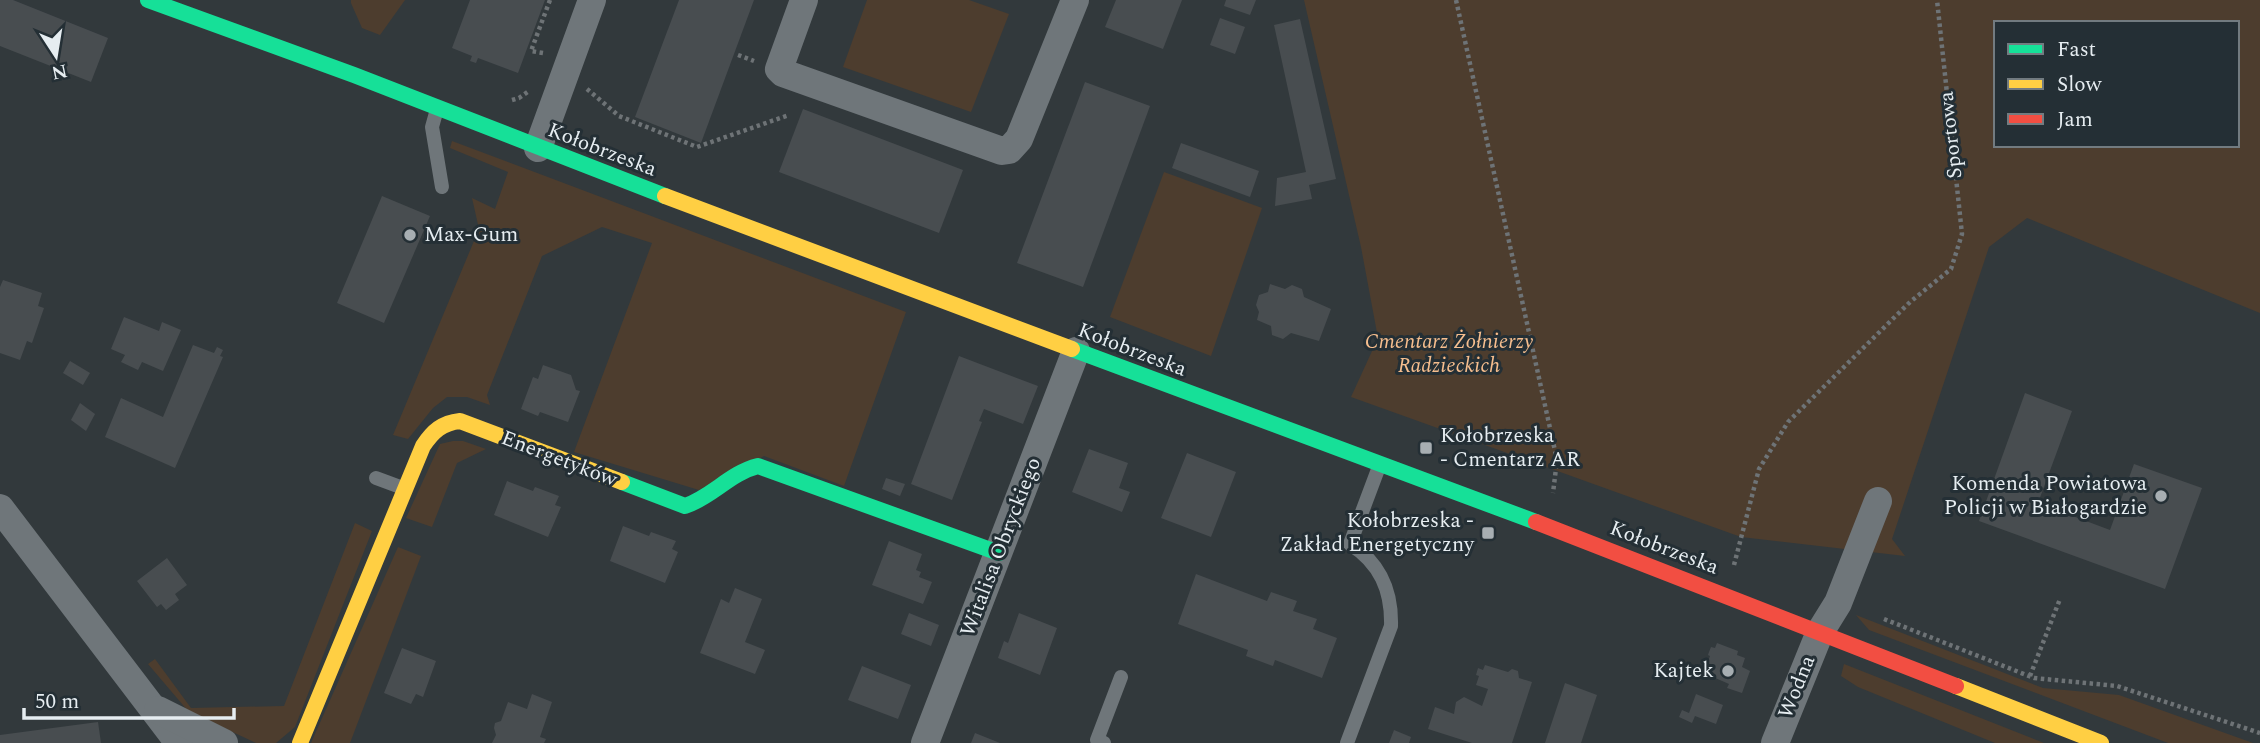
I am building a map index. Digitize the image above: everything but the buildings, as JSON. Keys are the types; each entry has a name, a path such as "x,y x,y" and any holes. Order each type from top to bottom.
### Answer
{"main road":[{"name":"Kołobrzeska","path":"148,0 1076,351 1381,463 1725,594 2101,743"},
{"name":"Energetyków","path":"300,743 404,488 423,446 434,429 445,422 460,421 685,506 696,503 748,468 758,466 999,553"}],"street":[{"path":"538,148 592,0"},
{"path":"804,0 779,69 783,73 1002,151 1009,150 1019,139 1074,0"},
{"name":"Witalisa Obryckiego","path":"925,743 1076,351"},
{"path":"1819,632 1838,603 1878,501"},
{"path":"0,508 178,743"},
{"name":"Wodna","path":"1775,743 1819,632"},
{"path":"151,707 224,743"}],"lane":[{"path":"437,108 432,133 442,187"},
{"path":"1347,743 1391,626 1391,609 1379,571 1367,555 1350,544 1381,463"},
{"path":"376,478 404,488"},
{"path":"1104,743 1097,740 1121,677"}],"path":[{"path":"546,54 531,51 550,0"},
{"path":"1456,0 1557,460 1553,493"},
{"name":"Sportowa","path":"1725,594 1759,469 1788,422 1910,302 1951,269 1962,234 1937,0"},
{"path":"567,72 619,117 697,147 789,115"},
{"path":"2030,676 2060,599"},
{"path":"1838,603 2030,676 2045,680 2117,686 2260,733"}],"green space":[{"path":"351,0 405,0 380,35 362,28"},
{"path":"867,0 969,0 1009,14 971,112 843,67"},
{"name":"Cmentarz Żołnierzy Radzieckich","path":"1304,0 2260,0 2260,313 2027,218 1989,247 1892,539 1905,556 1741,537 1351,397 1378,338 1361,247"},
{"path":"452,141 906,312 844,486 764,456 699,490 574,452 652,243 602,227 542,256 487,395 490,405 467,397 447,397 433,408 408,439 393,435 479,229 472,198 495,209 508,172 450,148"},
{"path":"1164,172 1262,208 1211,356 1110,317"},
{"path":"463,441 486,449 457,463 432,527 406,518 440,444"},
{"path":"355,523 372,531 295,727 276,743 256,743 188,711 148,664 155,659 191,708 284,706"},
{"path":"398,547 421,556 350,743 311,743"},
{"path":"1856,615 2043,688 2119,695 2253,743 2168,743 1869,630"},
{"path":"1844,664 2044,743 1995,743 1858,687 1841,676"}],"traffic: fast":[{"path":"148,0 354,75 665,196"},
{"path":"1072,349 1536,522"},
{"path":"622,482 685,506 748,469 758,466 999,553"}],"traffic: slow":[{"path":"665,196 1072,349"},
{"path":"300,743 423,446 438,429 460,421 622,482"},
{"path":"1956,686 2101,743"}],"traffic: jam":[{"path":"1536,522 1956,686"}],"place":[{"name":"Max-Gum","path":"410,235"},
{"name":"Kołobrzeska - Cmentarz AR","path":"1426,448"},
{"name":"Komenda Powiatowa Policji w Białogardzie","path":"2161,496"},
{"name":"Kołobrzeska - Zakład Energetyczny","path":"1488,533"},
{"name":"Kajtek","path":"1728,671"}]}
